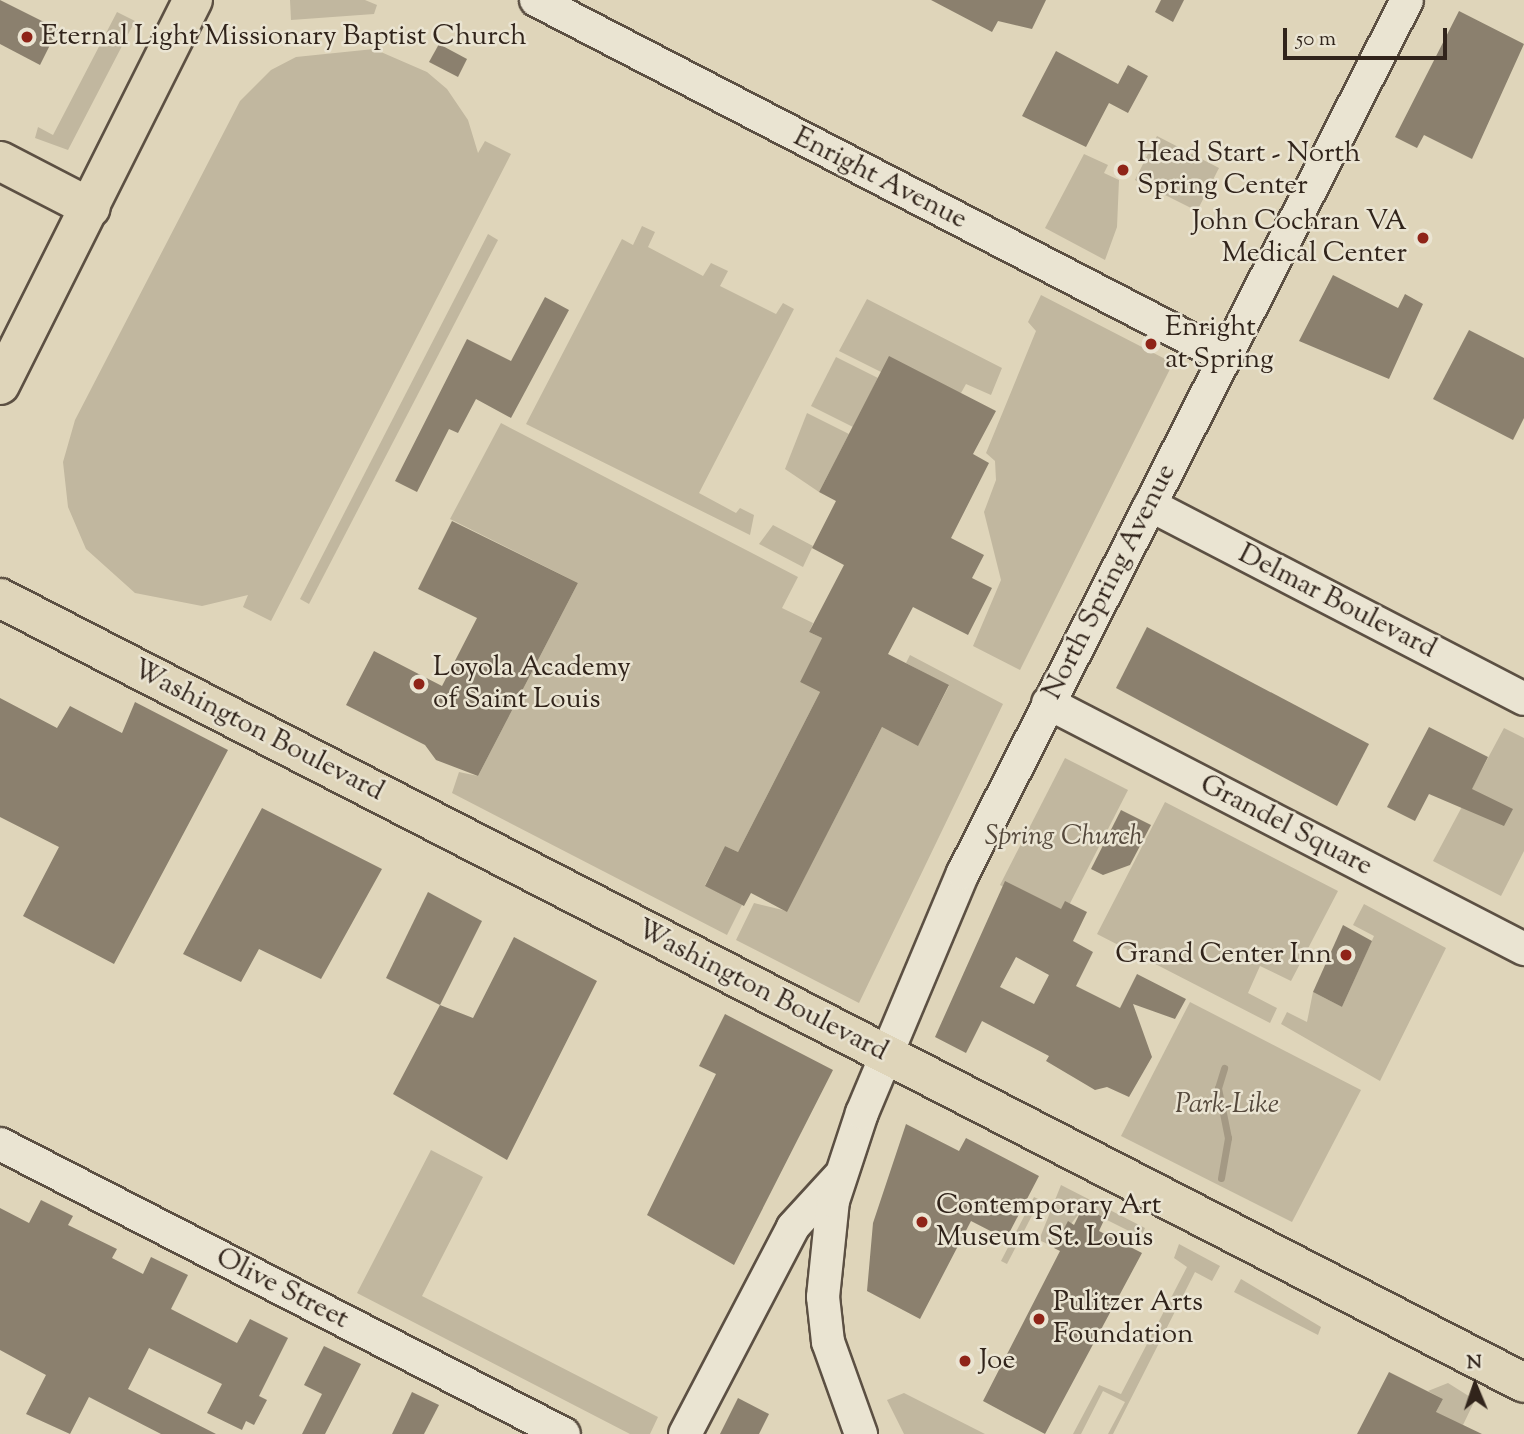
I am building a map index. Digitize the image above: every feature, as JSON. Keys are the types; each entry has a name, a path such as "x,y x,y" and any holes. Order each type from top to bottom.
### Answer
{"main road":[{"path":"0,385 193,0"},
{"path":"0,161 91,208"},
{"name":"Washington Boulevard","path":"0,598 1524,1383"}],"street":[{"name":"Enright Avenue","path":"536,0 1224,357"},
{"name":"North Spring Avenue","path":"861,1434 828,1342 823,1297 839,1177 886,1055 963,873 1407,0"},
{"name":"Delmar Boulevard","path":"1150,505 1524,699"},
{"name":"Grandel Square","path":"1048,703 1524,949"},
{"name":"Olive Street","path":"0,1144 564,1434"},
{"name":"North Spring Avenue","path":"685,1434 807,1206 839,1177"}],"green space":[{"path":"290,0 365,0 377,5 374,14 291,20"},
{"path":"117,12 135,21 68,150 35,138 38,127 53,135"},
{"path":"374,49 427,72 447,89 468,120 478,153 485,141 511,154 271,621 243,607 248,595 202,606 135,593 86,549 68,507 63,462 75,420 240,101 271,70 296,57"},
{"path":"1157,136 1219,168 1197,211 1135,180"},
{"path":"1084,154 1108,165 1104,173 1119,180 1117,227 1105,260 1045,228"},
{"path":"642,226 655,232 648,247 703,276 711,263 728,271 720,286 776,314 783,303 794,309 699,493 736,513 740,508 754,515 750,535 526,424 622,239 633,245"},
{"path":"488,234 498,240 309,604 300,599"},
{"path":"1041,295 1173,363 1020,670 973,646 1001,580 984,512 996,480 995,461 986,453 1036,331 1028,322"},
{"path":"867,299 1002,368 991,395 966,384 961,393 881,372 839,351"},
{"path":"836,357 878,378 853,427 811,406"},
{"path":"807,413 849,434 819,492 785,469"},
{"path":"501,423 798,577 782,608 813,623 809,632 822,638 800,682 820,692 738,852 725,846 705,885 742,905 727,935 452,793 459,772 478,776 578,583 450,519"},
{"path":"773,525 813,546 803,567 759,544"},
{"path":"910,655 1003,704 859,1003 736,940 754,903 787,911 882,727 918,745 949,686 906,663"},
{"path":"1504,728 1524,738 1524,851 1501,896 1433,861"},
{"name":"Spring Church","path":"1065,758 1128,790 1063,917 1000,885"},
{"path":"1165,802 1338,891 1291,981 1260,966 1248,993 1277,1008 1270,1023 1097,934"},
{"path":"1364,904 1446,948 1380,1081 1281,1024 1287,1012 1307,1022 1313,992 1342,1007 1374,936 1353,925"},
{"name":"Park-Like","path":"1190,1002 1361,1090 1292,1222 1121,1136"},
{"path":"431,1150 483,1177 422,1296 658,1417 650,1434 630,1434 357,1293"},
{"path":"1061,1185 1145,1228 1141,1237 1083,1208 1054,1247 1039,1240"},
{"path":"1034,1197 1040,1200 1007,1264 1001,1261"},
{"path":"1179,1244 1220,1266 1212,1281 1195,1272 1113,1434 1108,1434 1125,1402 1103,1391 1081,1434 1073,1434 1099,1385 1121,1394 1187,1267 1174,1258"},
{"path":"1241,1279 1321,1327 1318,1335 1234,1292"},
{"path":"1448,1383 1475,1400 1463,1425 1435,1414 1443,1399 1428,1391"},
{"path":"904,1393 985,1434 904,1434 887,1400"}],"building":[{"name":"Eternal Light Missionary Baptist Church","path":"0,0 58,29 40,65 0,44"},
{"path":"931,0 1046,0 1032,29 998,21 992,32"},
{"path":"1161,0 1184,0 1173,22 1155,12"},
{"path":"1459,11 1524,44 1472,159 1424,135 1417,148 1395,137"},
{"path":"439,44 467,59 458,77 429,62"},
{"path":"1056,51 1118,84 1128,65 1148,76 1128,113 1109,103 1086,147 1022,116"},
{"path":"1333,275 1398,308 1405,294 1423,304 1389,379 1299,341"},
{"path":"545,297 569,310 511,418 476,399 458,433 449,429 417,492 395,481 467,339 511,361"},
{"path":"1469,330 1524,358 1524,418 1513,440 1433,399"},
{"path":"889,356 996,411 973,454 989,463 951,538 984,555 972,578 992,588 968,635 913,607 888,654 949,685 918,746 882,727 787,912 751,893 744,906 705,886 725,846 738,852 820,692 800,682 822,638 809,632 844,565 812,548 836,501 819,492"},
{"path":"452,521 578,583 478,776 436,760 425,745 346,705 374,651 442,686 477,618 418,589"},
{"path":"1147,627 1369,744 1337,806 1116,688"},
{"path":"0,698 57,728 70,706 122,733 135,702 228,750 114,964 23,916 59,847 0,817"},
{"path":"1429,727 1488,757 1472,789 1513,809 1504,826 1429,794 1415,821 1387,807"},
{"path":"262,808 382,869 321,979 259,949 241,982 183,954"},
{"path":"1121,810 1151,825 1130,865 1103,875 1091,869"},
{"path":"1005,881 1061,909 1065,901 1087,912 1073,941 1093,952 1076,986 1120,1008 1137,974 1186,999 1175,1019 1133,1004 1152,1057 1129,1097 1107,1087 1095,1090 1046,1061 1049,1056 982,1021 966,1053 935,1037","holes":["1016,957 1049,975 1034,1004 1000,987"]},
{"path":"428,892 482,921 440,1005 386,978"},
{"name":"Grand Center Inn","path":"1343,925 1372,941 1342,1007 1313,992"},
{"path":"514,937 597,981 507,1160 393,1094 440,1005 473,1018"},
{"path":"725,1014 833,1070 734,1265 647,1215 716,1074 699,1066"},
{"name":"Contemporary Art Museum St. Louis","path":"906,1124 959,1151 966,1138 1039,1176 1006,1239 971,1221 920,1319 867,1291 873,1223"},
{"path":"41,1200 73,1216 68,1225 117,1249 112,1258 143,1274 151,1257 188,1275 171,1309 237,1343 250,1319 288,1338 259,1396 267,1400 254,1425 246,1421 242,1430 207,1413 222,1384 149,1348 128,1389 216,1434 161,1434 89,1397 70,1434 26,1414 46,1375 0,1350 0,1208 29,1223"},
{"name":"Pulitzer Arts Foundation","path":"1083,1207 1105,1218 1099,1231 1142,1253 1045,1434 983,1401 1060,1251 1054,1248 1068,1221 1074,1225"},
{"path":"324,1346 361,1364 325,1434 302,1434 322,1394 304,1385"},
{"path":"1389,1372 1443,1399 1436,1412 1482,1434 1357,1434"},
{"path":"412,1392 439,1405 424,1434 392,1434"},
{"path":"738,1398 769,1414 759,1434 720,1434"}],"waterway":[{"path":"1221,1178 1228,1138 1218,1088 1224,1068"}],"place":[{"name":"Eternal Light Missionary Baptist Church","path":"27,37"},
{"name":"Head Start - North Spring Center","path":"1123,170"},
{"name":"John Cochran VA Medical Center","path":"1423,238"},
{"name":"Enright at Spring","path":"1151,344"},
{"name":"Loyola Academy of Saint Louis","path":"419,684"},
{"name":"Grand Center Inn","path":"1346,955"},
{"name":"Contemporary Art Museum St. Louis","path":"922,1222"},
{"name":"Pulitzer Arts Foundation","path":"1039,1319"},
{"name":"Joe","path":"965,1361"}]}
